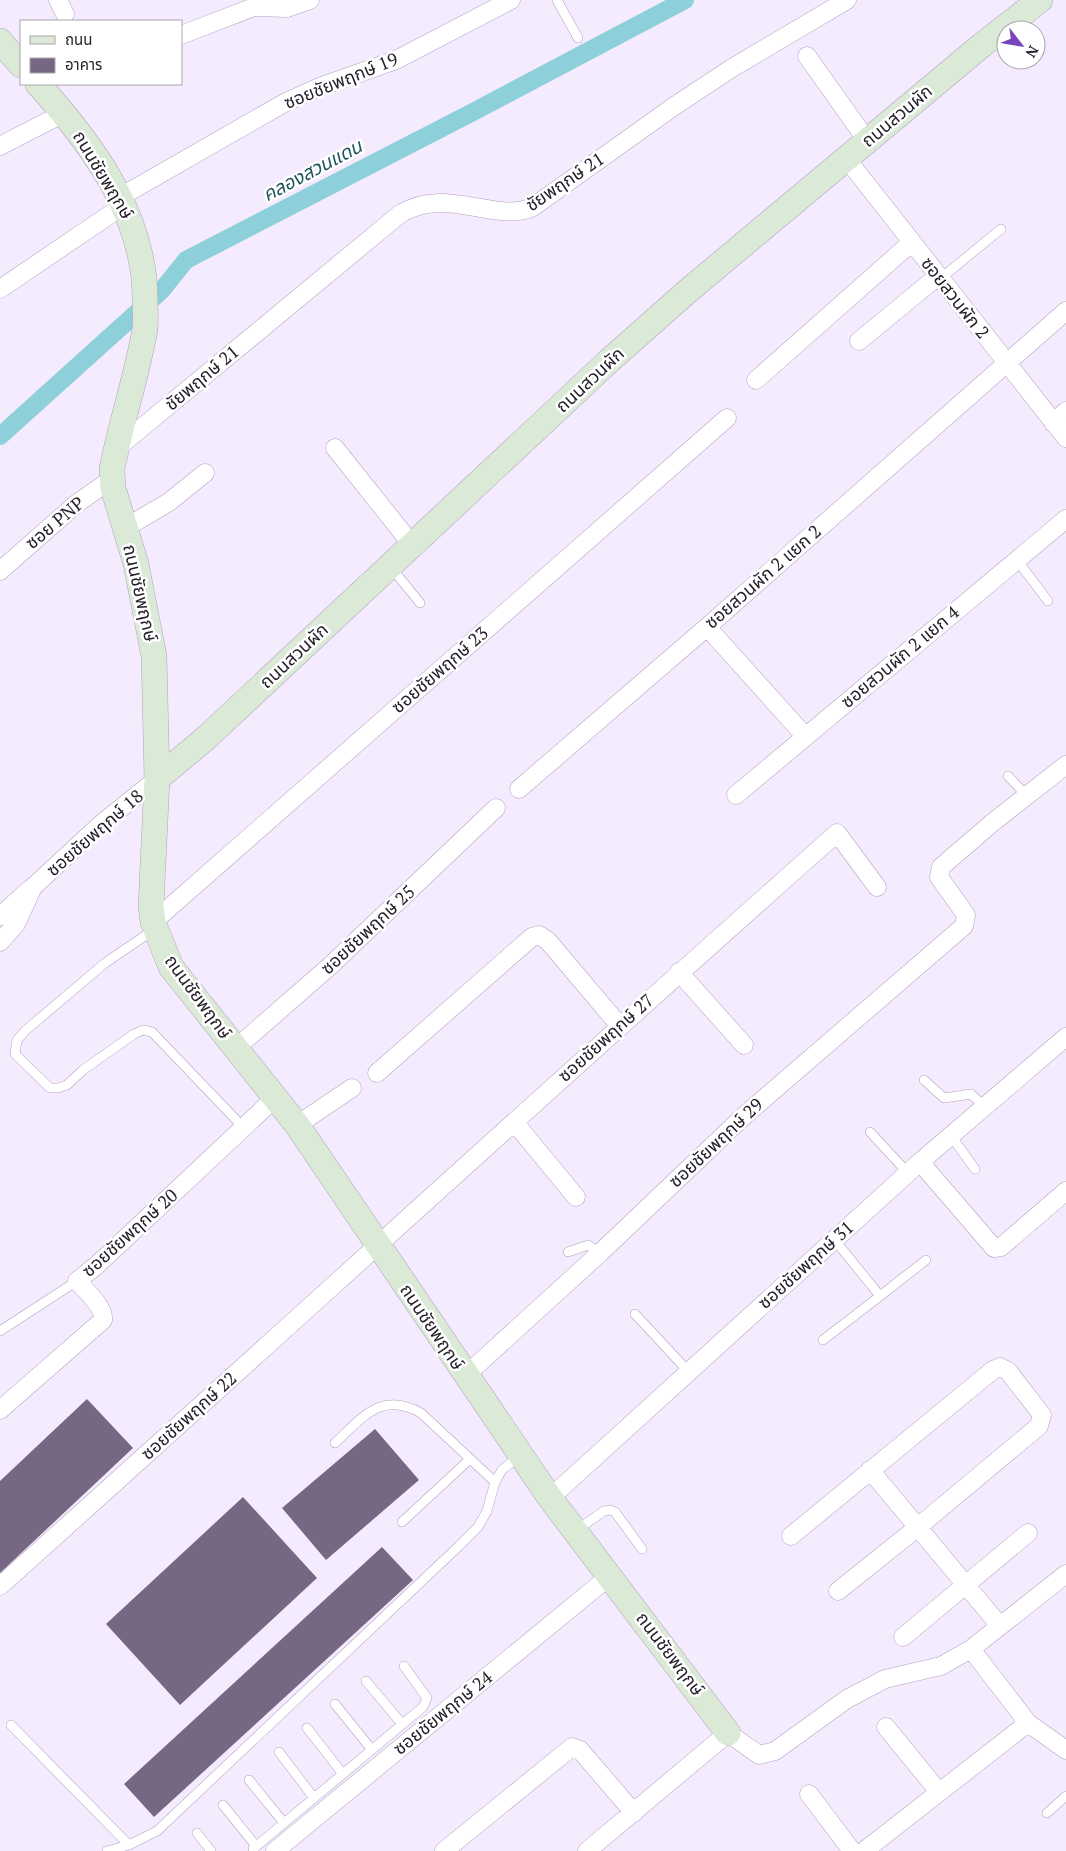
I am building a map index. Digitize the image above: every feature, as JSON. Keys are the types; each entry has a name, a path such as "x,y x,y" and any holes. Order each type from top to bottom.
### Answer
{"street":[{"path":"182,34 254,8 287,8 310,0"},
{"name":"ซอยชัยพฤกษ์ 19","path":"0,289 122,201 286,102 322,86 396,60 512,0"},
{"name":"ชัยพฤกษ์ 21","path":"116,449 400,214 418,205 451,202 519,212 533,207 673,107 732,68 847,0"},
{"name":"ถนนสวนผัก","path":"157,779 206,738 610,360 846,158 868,142 982,45 1040,0"},
{"path":"0,42 20,64"},
{"path":"807,56 868,142"},
{"name":"ถนนชัยพฤกษ์","path":"43,85 89,146 122,201 134,228 145,278 145,327 116,449 113,478 144,597 154,656 157,779 151,906 154,925 171,967 297,1125 377,1246 550,1498 611,1575 728,1733"},
{"path":"0,146 64,114"},
{"name":"ซอยสวนผัก 2","path":"846,158 1006,363 1060,417 1066,438"},
{"path":"756,380 912,242"},
{"path":"858,341 939,278"},
{"name":"ซอยสวนผัก 2 แยก 2","path":"519,789 707,627 1066,311"},
{"name":"ซอยชัยพฤกษ์ 23","path":"154,925 727,418"},
{"path":"335,448 413,546"},
{"path":"125,528 169,502 205,473"},
{"name":"ซอย PNP","path":"0,571 76,504 113,478"},
{"name":"ซอยสวนผัก 2 แยก 4","path":"736,795 1066,519"},
{"path":"707,627 805,736"},
{"path":"1027,796 1066,765"},
{"name":"ซอยชัยพฤกษ์ 18","path":"0,916 100,825 157,779"},
{"name":"ซอยชัยพฤกษ์ 29","path":"466,1375 600,1253 745,1114 964,926 966,915 939,877 938,872 992,823 1027,796"},
{"name":"ซอยชัยพฤกษ์ 25","path":"236,1048 330,966 496,808"},
{"name":"ซอยชัยพฤกษ์ 27","path":"377,1246 515,1123 619,1025 837,833 877,887"},
{"name":"ซอยชัยพฤกษ์ 18","path":"0,942 16,924 33,886"},
{"path":"378,1073 532,937 539,935 548,941 619,1025"},
{"path":"679,972 744,1045"},
{"name":"ซอยชัยพฤกษ์ 31","path":"550,1498 914,1167 1066,1037"},
{"path":"297,1125 352,1088"},
{"name":"ซอยชัยพฤกษ์ 20","path":"0,1410 103,1320 104,1315 100,1309 77,1281 97,1265 275,1098"},
{"path":"515,1123 576,1197"},
{"path":"914,1167 994,1248 1001,1247 1066,1191"},
{"name":"ซอยชัยพฤกษ์ 22","path":"0,1586 377,1246"},
{"path":"791,1536 992,1370 1000,1367 1008,1372 1042,1415 1039,1426 918,1528 838,1591"},
{"path":"870,1470 1000,1626"},
{"path":"903,1637 1028,1533"},
{"name":"ซอยชัยพฤกษ์ 24","path":"274,1851 611,1575"},
{"path":"587,1851 728,1733 760,1755 776,1752 847,1700 885,1679 941,1666 971,1649 1065,1578"},
{"path":"971,1649 1028,1723 1066,1750"},
{"path":"864,1851 1028,1723"},
{"path":"886,1727 940,1792"},
{"path":"444,1851 572,1747 580,1750 634,1813"},
{"path":"809,1794 852,1851"}],"lane":[{"path":"557,0 578,38"},
{"path":"939,278 1001,229"},
{"path":"1018,560 1048,601"},
{"path":"390,566 420,603"},
{"path":"1008,776 1027,796"},
{"path":"154,925 105,963 26,1030 18,1040 15,1054 50,1088 58,1088 67,1085 83,1070 134,1034 143,1030 152,1032 244,1128"},
{"path":"924,1080 944,1098 970,1094 985,1107"},
{"path":"870,1132 914,1167"},
{"path":"951,1136 975,1169"},
{"path":"834,1239 880,1296"},
{"path":"568,1252 588,1244 600,1253"},
{"path":"823,1340 926,1260"},
{"path":"2,1326 77,1281"},
{"path":"635,1314 688,1371"},
{"path":"336,1443 367,1413 376,1407 388,1404 411,1408 420,1413 494,1482"},
{"path":"107,1851 129,1845 157,1831 459,1546 478,1527 487,1511 494,1482 502,1470 521,1454"},
{"path":"402,1522 470,1459"},
{"path":"576,1530 604,1511 610,1510 615,1512 642,1549"},
{"path":"223,1805 253,1849 423,1707 427,1698 404,1666"},
{"path":"366,1681 402,1724"},
{"path":"335,1704 372,1750"},
{"path":"11,1725 129,1845"},
{"path":"307,1728 343,1774"},
{"path":"279,1752 314,1798"},
{"path":"249,1780 284,1823"},
{"path":"1047,1812 1066,1796"},
{"path":"197,1833 211,1851"}],"building":[{"path":"87,1399 133,1448 0,1573 0,1481"},
{"path":"375,1429 419,1480 326,1560 282,1508"},
{"path":"243,1497 317,1578 180,1705 106,1624"},
{"path":"382,1547 413,1580 154,1817 124,1784"}],"waterway":[{"name":"คลองสวนแดน","path":"0,436 162,290 186,260 685,0"}]}
